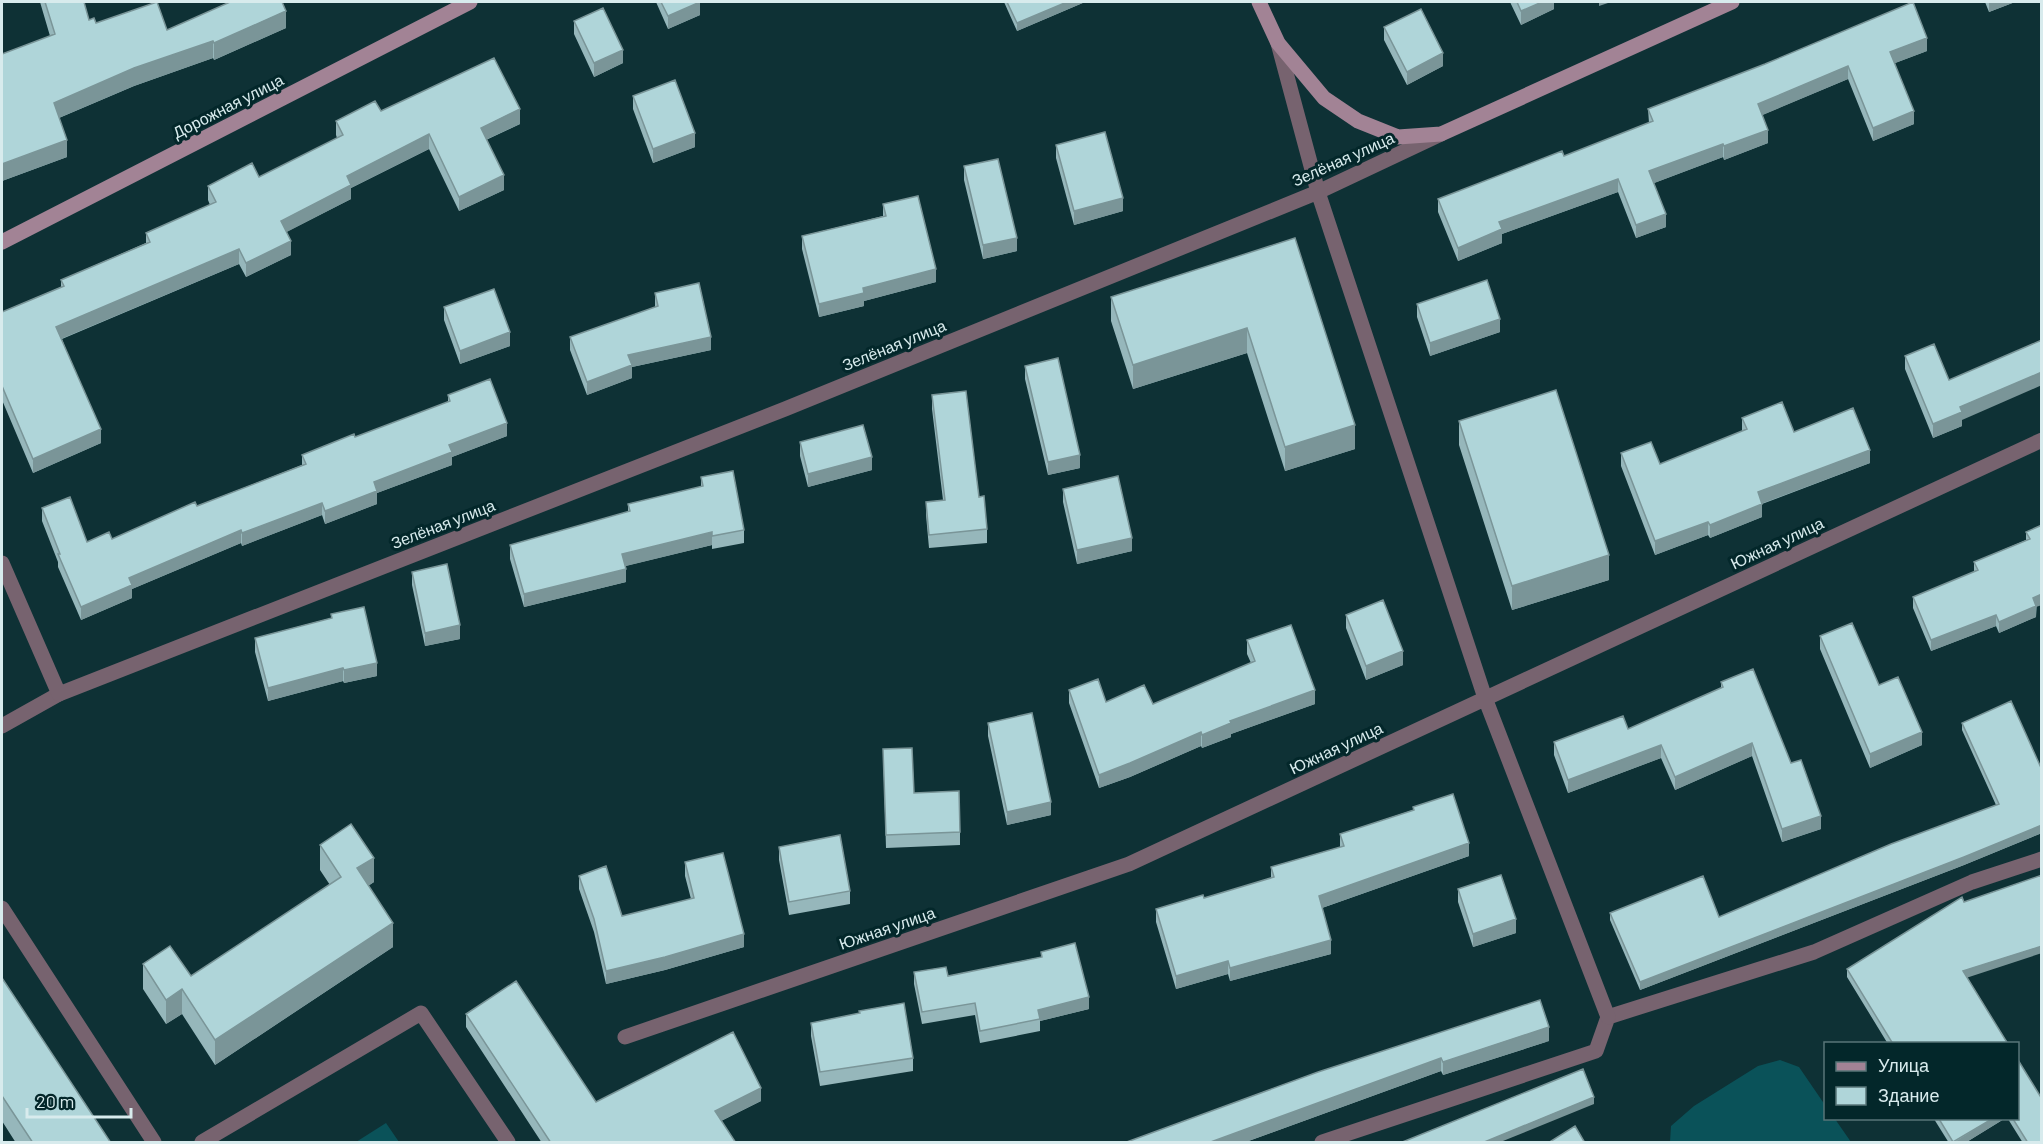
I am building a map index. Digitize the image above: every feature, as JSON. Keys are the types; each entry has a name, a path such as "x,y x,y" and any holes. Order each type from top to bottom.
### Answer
{"main road":[{"name":"Дорожная улица","path":"2,242 470,2"},
{"path":"1259,2 1278,43 1324,98 1358,121 1398,137 1441,134"},
{"name":"Зелёная улица","path":"1441,134 1732,2"}],"street":[{"path":"1278,43 1318,192 1485,698 1608,1017 1596,1051 1322,1143"},
{"name":"Зелёная улица","path":"2,726 59,694 774,414 1318,192 1441,134"},
{"name":"Южная улица","path":"625,1036 1129,864 2042,441"},
{"path":"2,562 59,694"},
{"path":"1608,1017 1814,952 1972,882 2042,860"},
{"path":"2,908 154,1143"},
{"path":"202,1143 421,1013 508,1143"}],"shaded area":[{"path":"1780,1060 1799,1067 1824,1104 1824,1120 1836,1120 1851,1142 1670,1142 1671,1126 1694,1106 1758,1066"},
{"path":"386,1123 399,1142 356,1142"}],"building":[{"path":"45,2 84,2 89,20 94,18 96,23 157,2 167,30 230,2 282,2 286,11 214,43 213,41 134,68 54,103 67,140 2,164 2,54 55,34"},
{"path":"661,2 700,2 668,16"},
{"path":"1007,2 1067,2 1017,23"},
{"path":"1517,2 1542,2 1521,11"},
{"path":"1913,2 1927,38 1890,52 1914,111 1873,128 1848,66 1758,104 1768,130 1649,171 1666,214 1636,225 1618,179 1499,222 1502,229 1458,248 1438,199 1562,151 1564,156 1653,121 1648,109 1765,64"},
{"path":"603,8 623,50 594,63 574,21"},
{"path":"1421,9 1443,53 1407,72 1384,27"},
{"path":"494,58 520,109 481,128 504,175 459,197 429,134 347,176 351,185 281,221 291,241 246,263 239,249 56,327 101,429 33,459 2,386 2,312 64,286 61,280 150,242 146,233 216,202 208,186 252,163 259,177 343,135 336,121 375,101 381,111"},
{"path":"675,80 695,133 653,149 633,96"},
{"path":"1105,132 1123,198 1074,211 1056,145"},
{"path":"998,159 1017,238 983,245 964,166"},
{"path":"918,196 936,269 863,288 864,293 819,304 802,236 886,216 883,204"},
{"path":"1295,238 1355,425 1285,447 1247,328 1133,365 1111,297"},
{"path":"1487,280 1500,319 1430,343 1417,304"},
{"path":"699,283 711,337 628,355 632,365 587,382 570,337 658,306 655,293"},
{"path":"494,289 510,332 460,351 444,307"},
{"path":"2042,340 2042,372 1960,407 1962,412 1933,424 1905,356 1934,344 1949,380"},
{"path":"1058,358 1080,455 1048,462 1025,366"},
{"path":"490,379 507,423 449,445 452,452 374,482 377,491 325,511 322,503 242,533 241,530 129,578 132,585 81,607 58,554 60,554 42,508 70,497 87,542 109,532 112,539 195,502 197,506 306,464 302,455 354,434 355,437 450,401 448,395"},
{"path":"1556,390 1609,555 1512,586 1459,421"},
{"path":"966,391 979,497 984,496 987,529 929,535 926,502 945,500 932,395"},
{"path":"1782,402 1794,432 1853,408 1870,450 1758,492 1762,504 1710,525 1708,522 1655,541 1621,453 1651,442 1660,464 1747,429 1742,418"},
{"path":"863,425 872,457 808,474 800,442"},
{"path":"733,471 744,530 712,536 712,532 622,554 626,569 524,594 510,545 630,511 628,504 703,486 701,477"},
{"path":"1118,476 1132,538 1077,550 1063,489"},
{"path":"2042,525 2042,594 2033,598 2036,606 1999,622 1996,615 1931,640 1913,597 1978,570 1974,562 2030,539 2026,532"},
{"path":"447,564 460,625 425,633 412,572"},
{"path":"1383,600 1403,651 1366,666 1346,615"},
{"path":"364,607 377,663 344,670 343,668 268,688 255,638 332,618 331,614"},
{"path":"1852,623 1879,685 1898,677 1922,732 1870,754 1820,636"},
{"path":"1291,625 1315,690 1230,721 1231,723 1202,735 1201,732 1099,775 1069,690 1098,679 1106,702 1144,685 1153,704 1255,661 1247,640"},
{"path":"1753,669 1791,763 1801,760 1821,816 1782,829 1752,743 1675,777 1661,745 1568,780 1554,742 1623,716 1628,729 1723,687 1721,682"},
{"path":"2011,701 2042,770 2042,825 1640,982 1610,913 1703,876 1719,917 1891,844 1999,804 1962,723"},
{"path":"1032,713 1051,802 1007,812 988,723"},
{"path":"912,748 914,793 959,791 960,832 886,835 883,749"},
{"path":"1453,794 1469,843 1319,896 1331,940 1230,968 1228,961 1176,976 1156,909 1203,895 1204,898 1274,877 1271,867 1344,846 1340,834 1414,810 1413,807"},
{"path":"351,824 374,858 357,868 393,923 215,1040 182,989 166,1000 143,964 170,946 191,976 341,877 320,845"},
{"path":"840,835 850,891 789,902 779,847"},
{"path":"723,853 744,934 606,971 594,919 579,876 606,866 622,916 694,898 685,862"},
{"path":"1501,875 1516,919 1473,934 1458,889"},
{"path":"2042,875 2042,946 1963,971 2007,1042 1892,1042 1847,969 1962,897 1964,902"},
{"path":"1075,943 1089,997 1038,1010 1040,1019 980,1031 975,1003 922,1012 914,972 946,967 948,976 1042,957 1041,952"},
{"path":"2,978 111,1143 33,1143 2,1096"},
{"path":"516,981 596,1102 733,1032 761,1088 715,1111 736,1143 551,1143 466,1014"},
{"path":"1540,1000 1549,1027 1443,1062 1441,1058 1208,1143 1124,1143 1318,1072"},
{"path":"904,1003 913,1058 820,1072 811,1023"},
{"path":"2019,1062 2042,1099 2042,1143 2028,1143 2014,1120 2019,1120"},
{"path":"1583,1069 1594,1097 1482,1143 1400,1143"},
{"path":"1940,1120 1990,1120 1953,1142"},
{"path":"1575,1126 1585,1143 1548,1143"}]}
